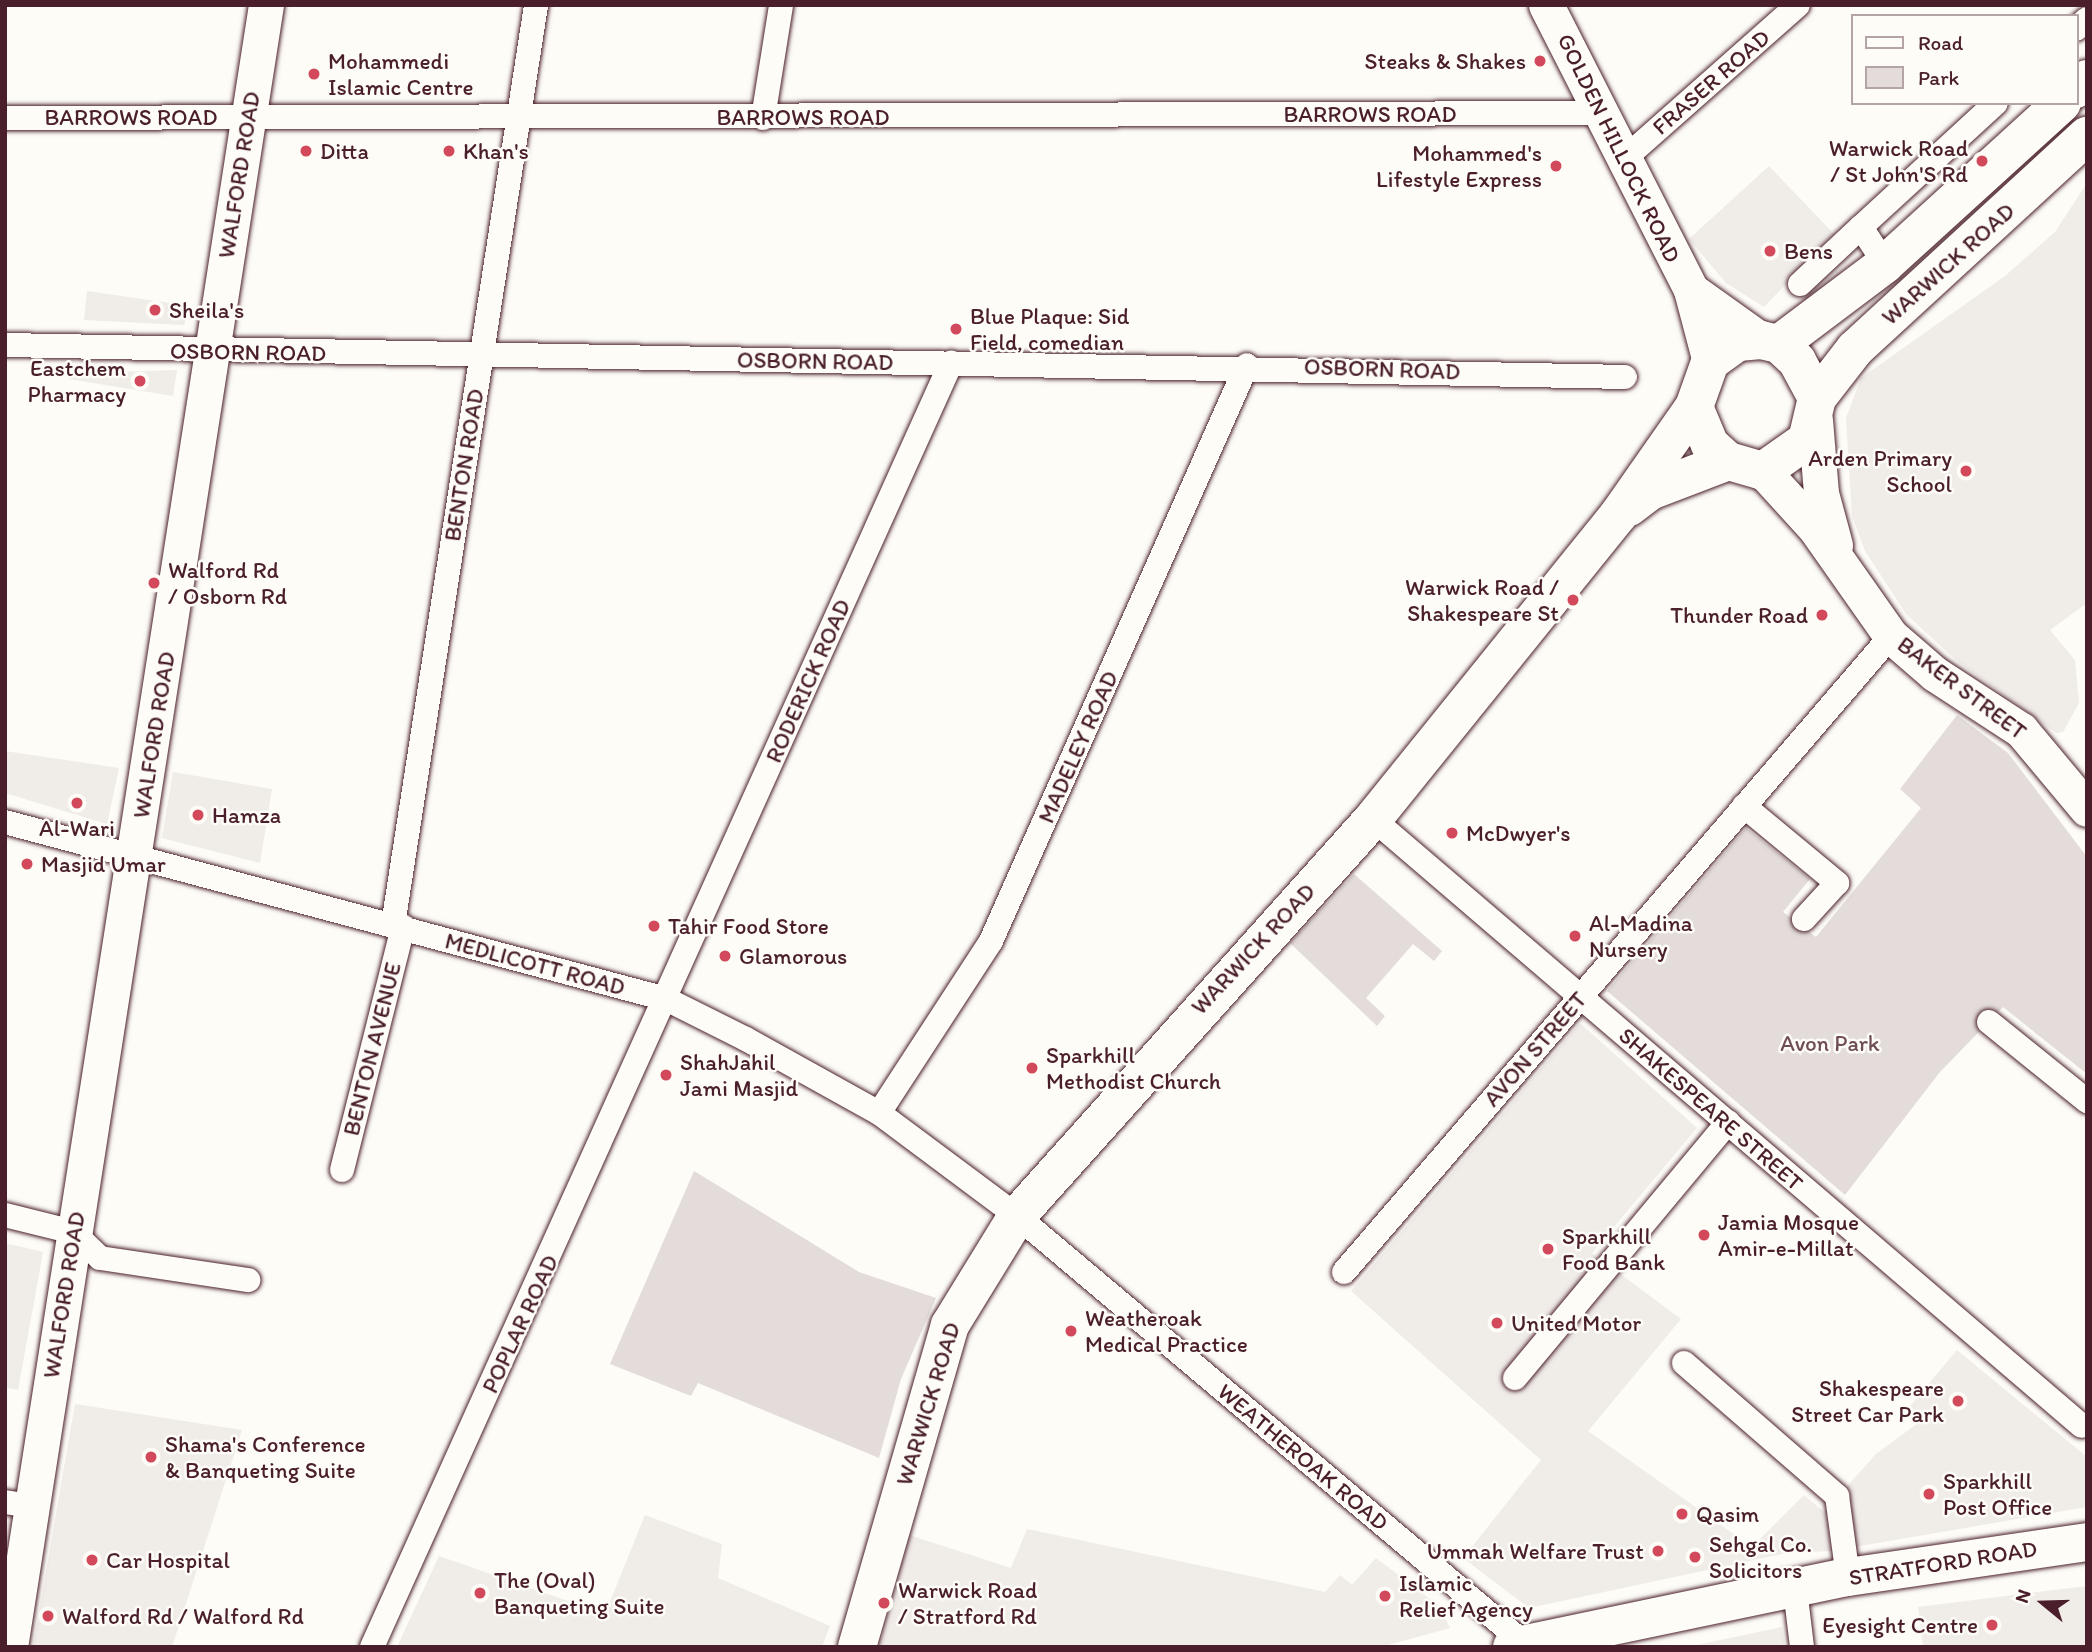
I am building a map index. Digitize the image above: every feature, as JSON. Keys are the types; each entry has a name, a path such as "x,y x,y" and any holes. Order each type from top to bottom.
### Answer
{"highway":[{"name":"WARWICK ROAD","path":"1770,342 1885,264 2060,105"},
{"name":"WARWICK ROAD","path":"1816,409 1855,349 2087,136"},
{"path":"1738,342 1770,342 1810,377 1816,409 1789,459 1746,466 1710,445 1694,407 1710,362 1738,342"},
{"name":"WARWICK ROAD","path":"857,1647 950,1325 1017,1216 1373,820 1619,514 1694,407"},
{"name":"WARWICK ROAD","path":"1619,514 1650,491 1746,466"},
{"name":"STRATFORD ROAD","path":"1519,1646 1848,1577 2087,1542"},
{"path":"849,1647 867,1608"}],"main road":[{"name":"WALFORD ROAD","path":"10,1647 18,1504 73,1232 136,858 266,5"},
{"name":"GOLDEN HILLOCK ROAD","path":"1557,9 1624,159 1692,290 1710,362"},
{"name":"GOLDEN HILLOCK ROAD","path":"1692,290 1770,342"},
{"name":"BAKER STREET","path":"1816,409 1821,493 1841,565"},
{"name":"BAKER STREET","path":"1746,466 1841,565 1891,636 1935,674 2021,730 2087,809"}],"street":[{"name":"BENTON ROAD","path":"398,926 481,355 521,114 536,5"},
{"path":"763,118 781,5"},
{"name":"FRASER ROAD","path":"1624,159 1798,5"},
{"path":"1800,284 1994,105"},
{"name":"BARROWS ROAD","path":"5,118 521,114 763,118 1602,113"},
{"path":"1861,228 1885,264"},
{"name":"OSBORN ROAD","path":"5,345 213,353 1247,365 1543,384 1625,377"},
{"name":"RODERICK ROAD","path":"666,999 951,363"},
{"name":"MADELEY ROAD","path":"879,1113 991,941 1247,365"},
{"name":"AVON STREET","path":"1344,1272 1891,636"},
{"path":"1744,806 1837,883 1804,919"},
{"name":"SHAKESPEARE STREET","path":"1373,820 2082,1426"},
{"name":"MEDLICOTT ROAD","path":"5,822 666,999 879,1113 1017,1216"},
{"name":"BENTON AVENUE","path":"342,1170 398,926"},
{"name":"POPLAR ROAD","path":"372,1647 666,999"},
{"path":"1989,1022 2087,1101"},
{"path":"1515,1378 1728,1122"},
{"path":"5,1215 73,1232 100,1258 248,1280"},
{"name":"WEATHEROAK ROAD","path":"1017,1216 1519,1646"},
{"path":"1684,1363 1837,1496 1848,1577"},
{"path":"1795,1589 1802,1647"}],"shaded area":[{"path":"1769,166 1834,234 1764,307 1726,283 1689,239"},
{"name":"Arden Primary School","path":"2087,183 2087,603 2050,630 2075,660 2079,703 2063,732 2056,733 1958,662 1906,614 1865,551 1852,516 1846,418 1861,378 2005,276 2055,232"},
{"path":"87,291 191,306 184,325 84,320"},
{"path":"177,370 173,396 69,379 70,373"},
{"path":"5,751 119,768 107,824 5,793"},
{"path":"173,772 272,789 260,863 162,838"},
{"path":"1580,1023 1697,1128 1592,1253 1681,1319 1588,1431 1752,1547 1804,1495 1824,1512 1876,1454 1918,1423 1905,1412 1957,1350 2087,1457 2087,1507 1831,1551 1787,1553 1529,1608 1463,1558 1541,1460 1351,1291"},
{"path":"5,1243 43,1252 18,1390 5,1387"},
{"path":"75,1404 242,1430 172,1647 33,1647"},
{"path":"645,1515 722,1544 718,1578 830,1626 822,1647 397,1647 439,1556 605,1614"},
{"path":"1027,1529 1325,1592 1340,1575 1352,1585 1376,1558 1438,1605 1450,1628 1381,1647 879,1647 909,1535 1011,1568"},
{"path":"2087,1586 2087,1647 1923,1647 1918,1607"},
{"path":"1782,1627 1785,1647 1687,1647"}],"green space":[{"name":"Avon Park","path":"1957,715 2008,753 2087,857 2087,1074 2003,1007 1940,1072 1845,1195 1607,991 1746,828 1810,879 1783,912 1816,937 1921,808 1900,789"},
{"path":"1354,874 1442,951 1434,961 1413,944 1366,998 1385,1016 1377,1026 1290,943"},
{"path":"694,1171 859,1272 936,1298 901,1379 879,1458 698,1383 691,1396 610,1364"}],"place":[{"name":"Steaks & Shakes","path":"1540,61"},
{"name":"Mohammedi Islamic Centre","path":"314,74"},
{"name":"Ditta","path":"306,151"},
{"name":"Khan's","path":"449,151"},
{"name":"Warwick Road / St John'S Rd","path":"1982,161"},
{"name":"Mohammed's Lifestyle Express","path":"1556,166"},
{"name":"Bens","path":"1770,251"},
{"name":"Sheila's","path":"155,310"},
{"name":"Blue Plaque: Sid Field, comedian","path":"956,329"},
{"name":"Eastchem Pharmacy","path":"140,381"},
{"name":"Arden Primary School","path":"1966,471"},
{"name":"Walford Rd / Osborn Rd","path":"154,583"},
{"name":"Warwick Road / Shakespeare St","path":"1573,600"},
{"name":"Thunder Road","path":"1822,615"},
{"name":"Al-Wari","path":"77,803"},
{"name":"Hamza","path":"198,815"},
{"name":"McDwyer's","path":"1452,833"},
{"name":"Masjid Umar","path":"27,864"},
{"name":"Tahir Food Store","path":"654,926"},
{"name":"Al-Madina Nursery","path":"1575,936"},
{"name":"Glamorous","path":"725,956"},
{"name":"Sparkhill Methodist Church","path":"1032,1068"},
{"name":"ShahJahil Jami Masjid","path":"666,1075"},
{"name":"Jamia Mosque Amir-e-Millat","path":"1704,1235"},
{"name":"Sparkhill Food Bank","path":"1548,1249"},
{"name":"United Motor","path":"1497,1323"},
{"name":"Weatheroak Medical Practice","path":"1071,1331"},
{"name":"Shakespeare Street Car Park","path":"1958,1401"},
{"name":"Shama's Conference & Banqueting Suite","path":"151,1457"},
{"name":"Sparkhill Post Office","path":"1929,1494"},
{"name":"Qasim","path":"1682,1514"},
{"name":"Ummah Welfare Trust","path":"1658,1551"},
{"name":"Sehgal Co. Solicitors","path":"1695,1557"},
{"name":"Car Hospital","path":"92,1560"},
{"name":"The (Oval) Banqueting Suite","path":"480,1593"},
{"name":"Islamic Relief Agency","path":"1385,1596"},
{"name":"Warwick Road / Stratford Rd","path":"884,1603"},
{"name":"Walford Rd / Walford Rd","path":"48,1616"},
{"name":"Eyesight Centre","path":"1992,1625"}]}
